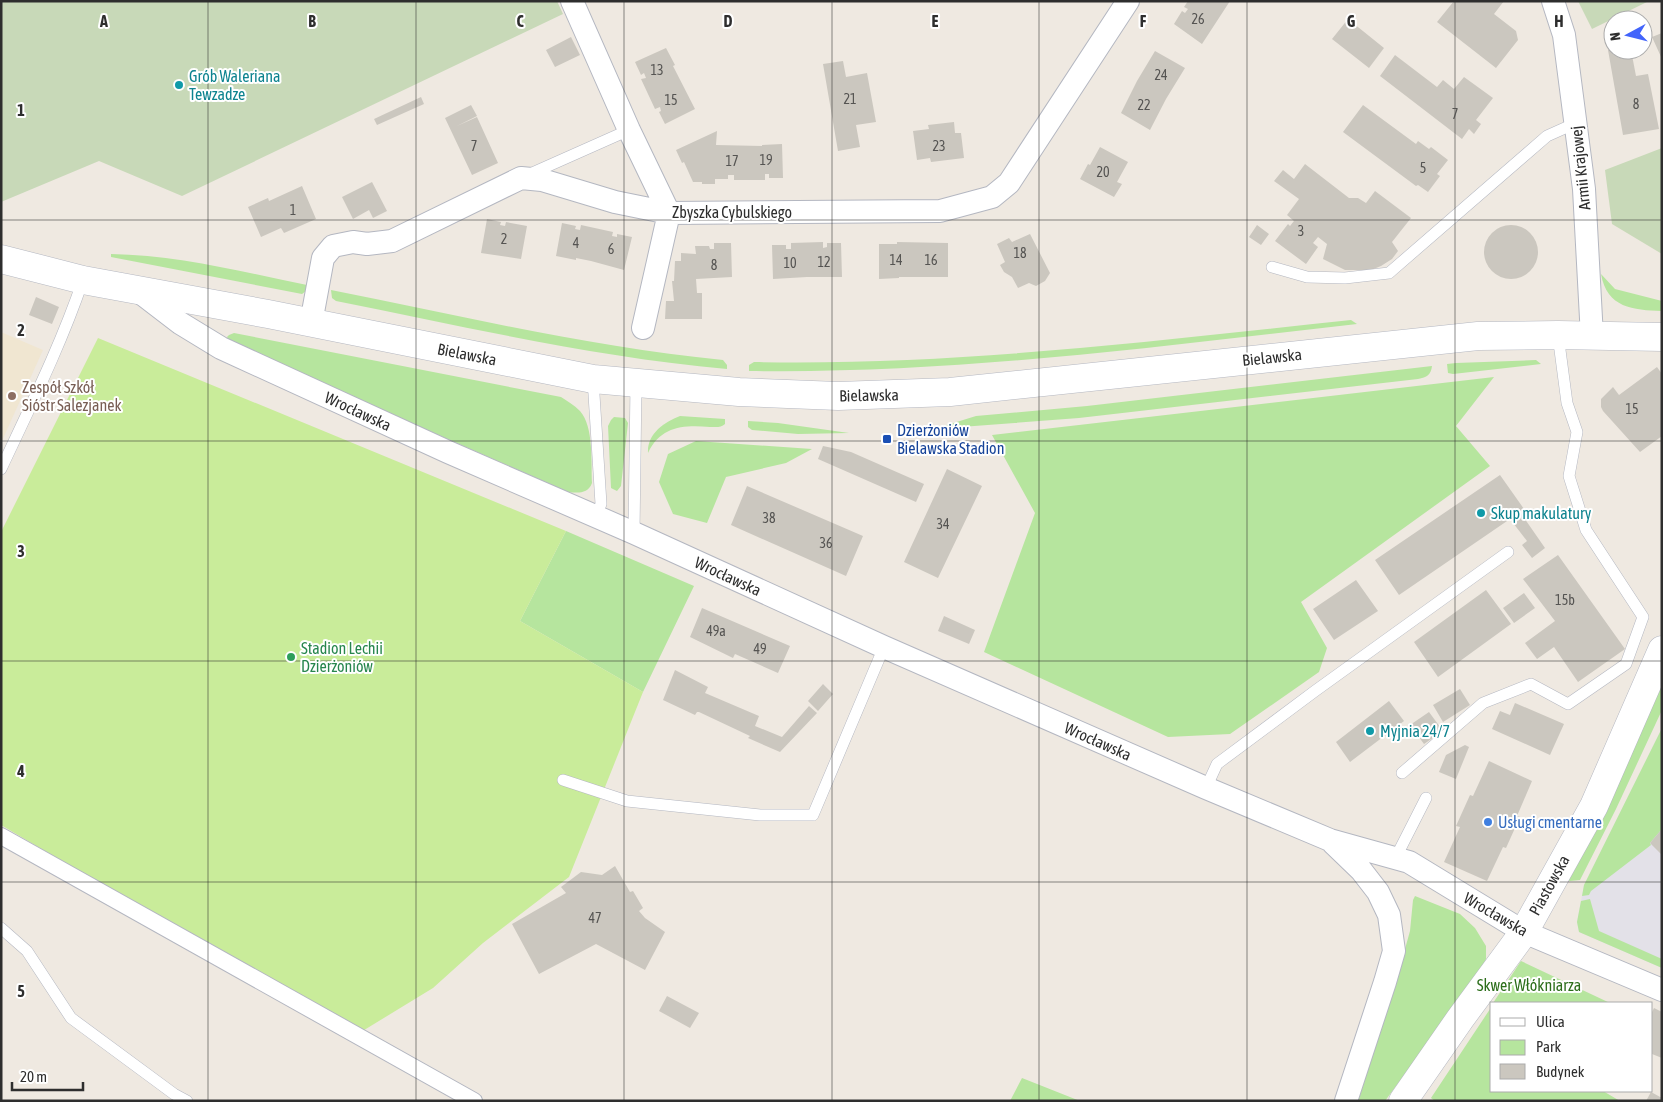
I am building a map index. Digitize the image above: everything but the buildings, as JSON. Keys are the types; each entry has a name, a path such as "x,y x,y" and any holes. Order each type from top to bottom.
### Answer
{"main road":[{"path":"1,259 83,280"},
{"name":"Bielawska","path":"83,280 593,379 739,392 838,396 950,392 1478,336 1558,335 1662,338"},
{"name":"Piastowska","path":"1406,1100 1460,1019 1524,932 1594,806 1662,650"}],"street":[{"path":"572,1 629,130 669,213 643,328"},
{"name":"Zbyszka Cybulskiego","path":"521,178 542,180 615,202 669,213 940,211 992,197 1009,183 1128,1"},
{"name":"Armii Krajowej","path":"1553,1 1564,35 1584,190 1592,336"},
{"path":"311,323 324,258 333,246 354,242 366,244 392,241 521,178"},
{"name":"Wrocławska","path":"137,290 180,322 221,348 884,647 1206,788 1330,840 1409,862 1524,932 1662,990"},
{"path":"1,836 474,1101"},
{"name":"Wrocławska","path":"1330,840 1361,870 1378,892 1389,915 1394,951 1346,1101"}],"lane":[{"path":"1272,267 1307,278 1344,278 1389,273 1547,136 1576,122"},
{"path":"521,178 629,130"},
{"path":"1,469 55,353 83,280"},
{"path":"1402,773 1483,703 1531,684 1568,704 1626,664 1643,617 1586,530 1570,476 1577,432 1567,403 1558,335"},
{"path":"593,379 601,504 596,516"},
{"path":"634,533 636,384"},
{"path":"1206,788 1217,764 1508,552"},
{"path":"563,780 627,801 760,815 813,815 884,647"},
{"path":"1395,859 1426,798"},
{"path":"1,928 27,951 71,1018 167,1089 187,1101"}],"shaded area":[{"name":"Zespół Szkół Sióstr Salezjanek","path":"1,332 43,350 1,443"},
{"path":"1662,728 1662,968 1579,932 1577,922 1584,885"}],"green space":[{"path":"1,1 557,1 563,14 182,196 99,161 1,202"},
{"path":"1578,1 1649,1 1631,10 1603,10 1603,24 1592,29"},
{"path":"1662,148 1662,254 1612,224 1605,170"},
{"path":"111,254 160,257 210,265 307,285 306,291 302,294 111,257"},
{"path":"1601,274 1615,289 1662,301 1662,311 1641,310 1623,305 1609,294"},
{"path":"331,290 576,339 723,360 727,365 727,369 628,357 482,331 336,301 332,298"},
{"path":"1351,320 1357,324 1130,350 978,364 825,371 749,371 749,365 754,362 829,362 978,356 1127,344"},
{"path":"234,333 561,397 580,411 588,426 591,445 592,483 585,491 568,492 230,342 227,337"},
{"name":"Stadion Lechii Dzierżoniów","path":"98,338 566,531 520,621 643,692 569,877 483,943 433,988 356,1035 1,825 1,532"},
{"path":"1536,360 1541,364 1453,374 1448,373 1447,364 1456,363"},
{"path":"1432,366 1431,372 1428,375 1418,379 1079,418 934,429 976,416 1087,406"},
{"path":"1494,377 1456,426 1490,466 1301,602 1327,648 1319,672 1230,734 1168,737 984,652 1035,513 992,435"},
{"path":"680,416 725,419 725,424 718,427 682,427 666,432 653,444 648,453 648,446 653,435 663,425"},
{"path":"614,417 625,418 628,423 621,486 617,491 611,488 608,426"},
{"path":"748,421 778,423 849,433 798,434 752,430 748,427"},
{"path":"696,441 812,449 786,463 726,477 707,523 673,514 659,482 668,454"},
{"path":"566,531 694,586 643,692 520,621"},
{"path":"1662,682 1662,710 1616,809 1580,880 1567,880"},
{"path":"1662,728 1662,829 1650,843 1651,845 1591,891 1589,895 1582,896 1584,885"},
{"path":"1415,896 1460,914 1475,928 1486,946 1486,959 1480,972 1385,1101 1358,1101 1391,999 1410,931"},
{"path":"1590,899 1599,931 1662,959 1662,968 1579,932 1577,922 1581,901"},
{"name":"Skwer Włókniarza","path":"1521,961 1608,1002 1494,1002"},
{"name":"Skwer Włókniarza","path":"1490,1009 1490,1092 1605,1092 1620,1101 1435,1101 1431,1098"},
{"path":"1022,1078 1080,1101 1010,1101"}],"place":[{"name":"Grób Waleriana Tewzadze","path":"179,85"},
{"name":"Zespół Szkół Sióstr Salezjanek","path":"12,396"},
{"name":"Dzierżoniów Bielawska Stadion","path":"887,439"},
{"name":"Skup makulatury","path":"1481,513"},
{"name":"Stadion Lechii Dzierżoniów","path":"291,657"},
{"name":"Myjnia 24/7","path":"1370,731"},
{"name":"Usługi cmentarne","path":"1488,822"}]}
